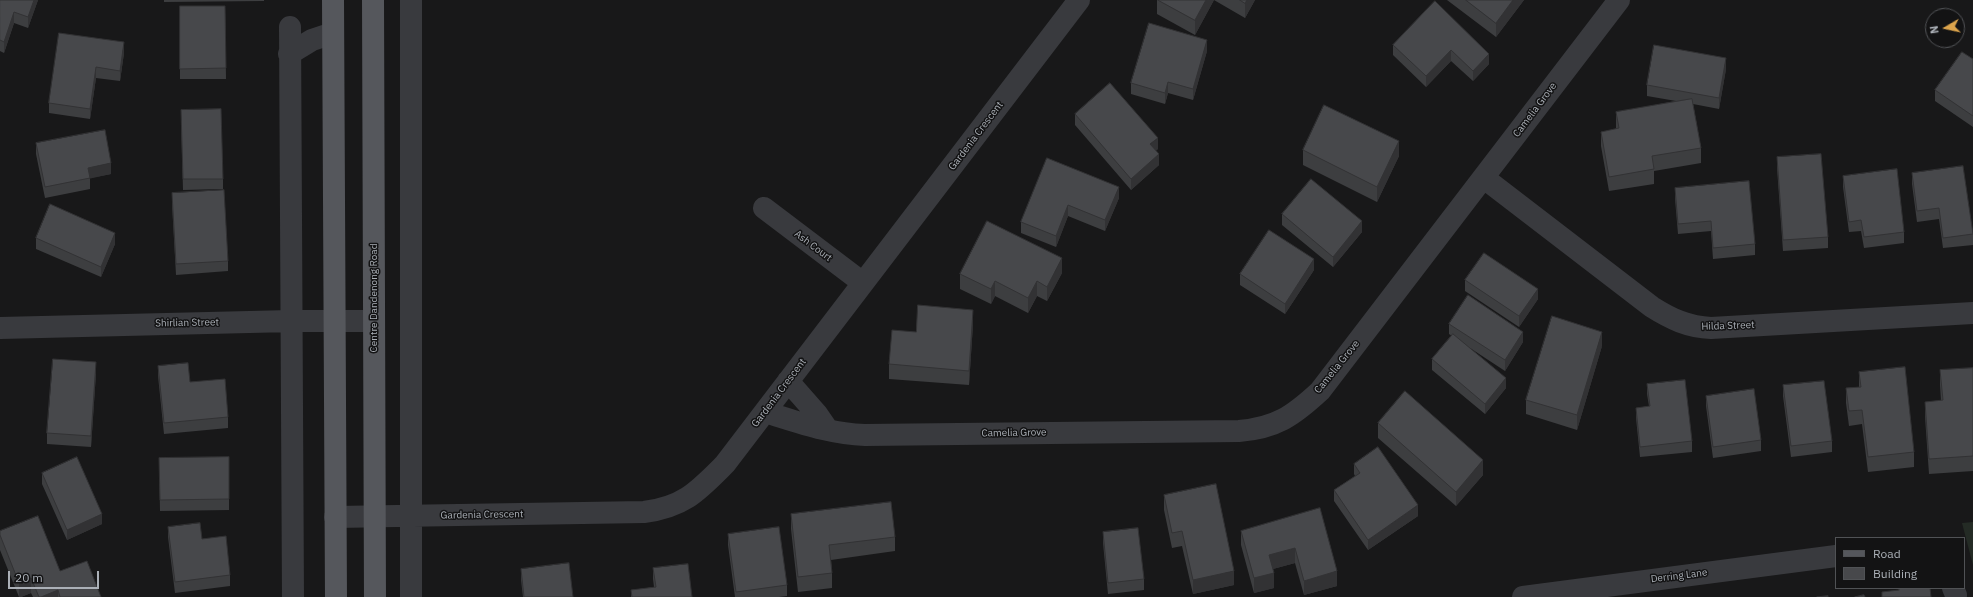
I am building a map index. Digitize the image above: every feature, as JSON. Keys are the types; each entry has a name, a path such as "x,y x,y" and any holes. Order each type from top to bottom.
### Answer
{"main road":[{"path":"333,0 336,597"},
{"name":"Centre Dandenong Road","path":"373,0 375,597"}],"street":[{"path":"411,0 411,597"},
{"name":"Gardenia Crescent","path":"335,517 631,512 657,510 683,501 700,488 725,464 1079,0"},
{"name":"Camelia Grove","path":"765,412 837,433 865,435 1258,430 1277,423 1289,417 1320,391 1619,0"},
{"path":"290,27 293,597"},
{"path":"289,54 312,40 333,33"},
{"name":"Hilda Street","path":"1484,178 1652,307 1682,324 1712,328 1973,313"},
{"name":"Ash Court","path":"764,208 863,283"},
{"name":"Shirlian Street","path":"0,328 291,321 374,321"},
{"path":"788,381 817,414 828,430"},
{"name":"Derring Lane","path":"1523,597 1835,556"}],"shaded area":[{"path":"1973,522 1973,565 1962,523"}],"building":[{"path":"0,0 34,0 28,17 14,12 4,42 0,40"},
{"path":"1158,0 1206,0 1195,20"},
{"path":"1240,0 1247,0 1245,3"},
{"path":"1466,0 1513,0 1496,23"},
{"path":"1435,1 1489,54 1473,71 1451,50 1426,76 1393,45"},
{"path":"180,6 225,6 226,68 180,69"},
{"path":"1149,23 1207,40 1193,89 1168,82 1165,93 1131,83"},
{"path":"59,33 124,42 120,71 96,67 90,109 49,103"},
{"path":"1654,45 1726,58 1719,98 1647,85"},
{"path":"1962,52 1973,59 1973,116 1935,90"},
{"path":"1110,83 1158,138 1150,144 1159,154 1131,179 1075,114"},
{"path":"1692,99 1701,148 1652,156 1654,169 1609,177 1601,132 1619,128 1616,112"},
{"path":"1324,105 1399,141 1377,187 1303,150"},
{"path":"221,109 223,179 183,179 181,110"},
{"path":"105,130 111,163 88,168 90,178 45,187 36,143"},
{"path":"1821,154 1828,237 1783,240 1777,157"},
{"path":"1047,158 1119,187 1105,220 1068,205 1056,236 1021,222"},
{"path":"1963,166 1973,234 1943,238 1939,208 1917,211 1912,173"},
{"path":"1897,169 1904,232 1864,237 1861,220 1849,222 1843,176"},
{"path":"1311,179 1362,221 1333,257 1282,214"},
{"path":"1749,181 1755,244 1713,248 1711,221 1678,224 1675,188"},
{"path":"224,190 228,261 176,264 172,193"},
{"path":"50,204 115,233 101,267 36,238"},
{"path":"987,221 1062,258 1047,287 1037,281 1028,298 995,281 991,289 960,274"},
{"path":"1269,230 1314,259 1285,304 1240,274"},
{"path":"1484,253 1538,289 1519,316 1465,280"},
{"path":"1468,295 1523,332 1505,360 1449,324"},
{"path":"918,305 973,310 969,371 889,364 892,330 916,332"},
{"path":"1552,316 1602,332 1577,415 1526,400"},
{"path":"1453,334 1506,378 1485,404 1432,359"},
{"path":"53,359 96,362 91,436 47,433"},
{"path":"188,363 190,382 225,379 228,417 164,423 158,366"},
{"path":"1905,367 1914,452 1868,457 1862,410 1849,411 1846,388 1861,387 1859,372"},
{"path":"1973,368 1973,456 1929,459 1925,402 1943,400 1940,370"},
{"path":"1685,380 1692,441 1640,447 1636,408 1650,406 1647,384"},
{"path":"1824,381 1832,441 1791,446 1783,385"},
{"path":"1754,389 1761,440 1713,447 1706,396"},
{"path":"1405,391 1483,460 1456,492 1378,423"},
{"path":"1378,447 1418,505 1368,540 1334,490 1360,473 1354,464"},
{"path":"77,457 102,514 67,530 42,473"},
{"path":"229,457 229,499 160,500 159,458"},
{"path":"1216,484 1234,571 1193,580 1182,531 1172,533 1164,495"},
{"path":"891,502 895,537 829,545 832,573 798,577 791,514"},
{"path":"1320,508 1337,571 1304,581 1295,548 1269,555 1274,573 1254,578 1241,531"},
{"path":"38,516 60,571 87,561 101,597 60,597 58,590 39,597 31,578 19,583 0,535 0,531"},
{"path":"200,523 202,539 226,536 230,575 175,582 168,527"},
{"path":"779,527 787,585 736,592 728,534"},
{"path":"1138,528 1144,579 1108,583 1103,532"},
{"path":"569,563 573,597 524,597 521,569"},
{"path":"688,564 692,597 632,597 631,590 656,587 653,568"},
{"path":"1930,589 1931,597 1882,597 1882,592"}]}
